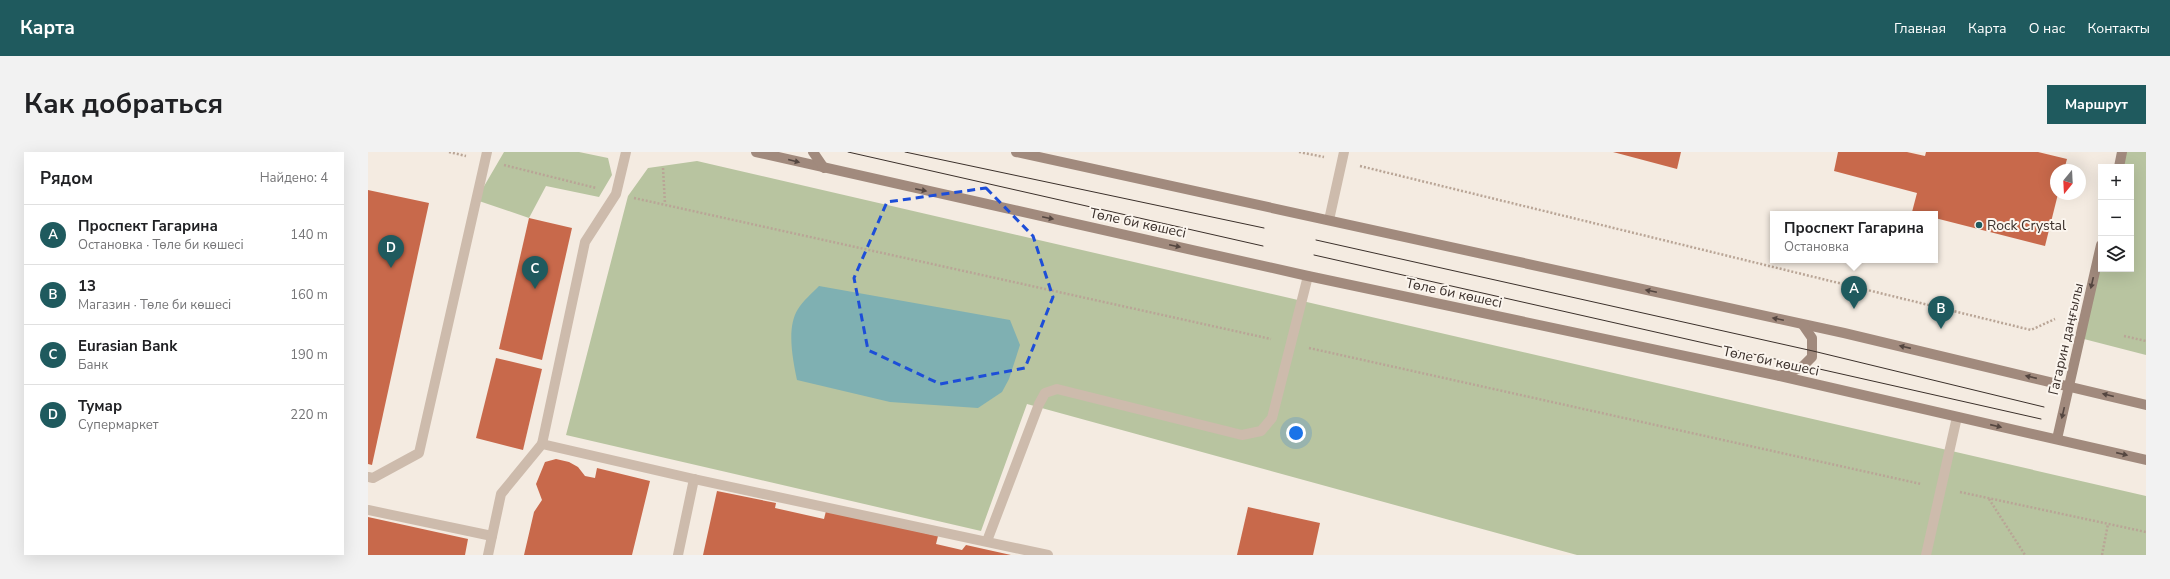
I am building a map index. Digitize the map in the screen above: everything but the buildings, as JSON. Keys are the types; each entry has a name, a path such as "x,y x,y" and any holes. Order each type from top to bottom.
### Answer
{"main road":[{"name":"Төле би көшесі","path":"756,152 1308,276 1780,376 2146,460"},
{"path":"812,152 824,168"},
{"path":"1016,152 1803,325 2146,405"},
{"path":"2119,164 2122,152"},
{"name":"Гагарин даңғылы","path":"2057,439 2098,258"},
{"path":"1780,376 1802,366 1812,357 1812,338 1803,325"}],"street":[{"path":"488,555 501,494 542,444 585,242 616,194 626,152"},
{"path":"368,477 373,478 419,454 486,156"},
{"path":"1329,220 1343,157"},
{"path":"987,541 1038,404 1046,393 1057,389 1242,435 1261,431 1272,418 1308,276"},
{"path":"1926,555 1958,417"},
{"path":"542,444 694,479 1048,555"},
{"path":"678,555 694,479"},
{"path":"368,510 492,536"}],"path":[{"path":"449,152 486,156 604,190"},
{"path":"1299,152 1343,157 2031,330 2055,319"},
{"path":"663,168 665,204"},
{"path":"628,196 1989,499 2146,532"},
{"path":"2124,336 2146,341"},
{"path":"1989,499 2025,555"},
{"path":"2102,555 2108,524"}],"highlighted area":[{"path":"986,188 1033,236 1053,297 1025,368 940,384 868,350 854,278 887,202"}],"green space":[{"path":"504,152 579,152 608,158 612,175 599,197 546,186 529,218 476,200"},
{"path":"2122,152 2146,152 2146,355 2080,338 2098,259 2098,272 2134,272 2134,164 2120,164"},
{"path":"697,161 2146,496 2146,555 1577,555 1027,404 981,531 566,435 628,196 648,168"}],"water":[{"path":"819,286 1010,320 1020,345 1009,379 1002,392 978,408 890,402 797,380 791,335 792,325 798,309"}],"tram line":[{"path":"848,152 1263,246"},
{"path":"905,152 1264,228"},
{"path":"1316,240 1813,351 2044,407"},
{"path":"1314,255 2041,419"}],"place":[{"name":"Rock Crystal","path":"1979,225"},
{"name":"Тумар","path":"391,268"},
{"name":"Eurasian Bank","path":"535,289"},
{"name":"Проспект Гагарина","path":"1854,309"},
{"name":"13","path":"1941,329"}]}
